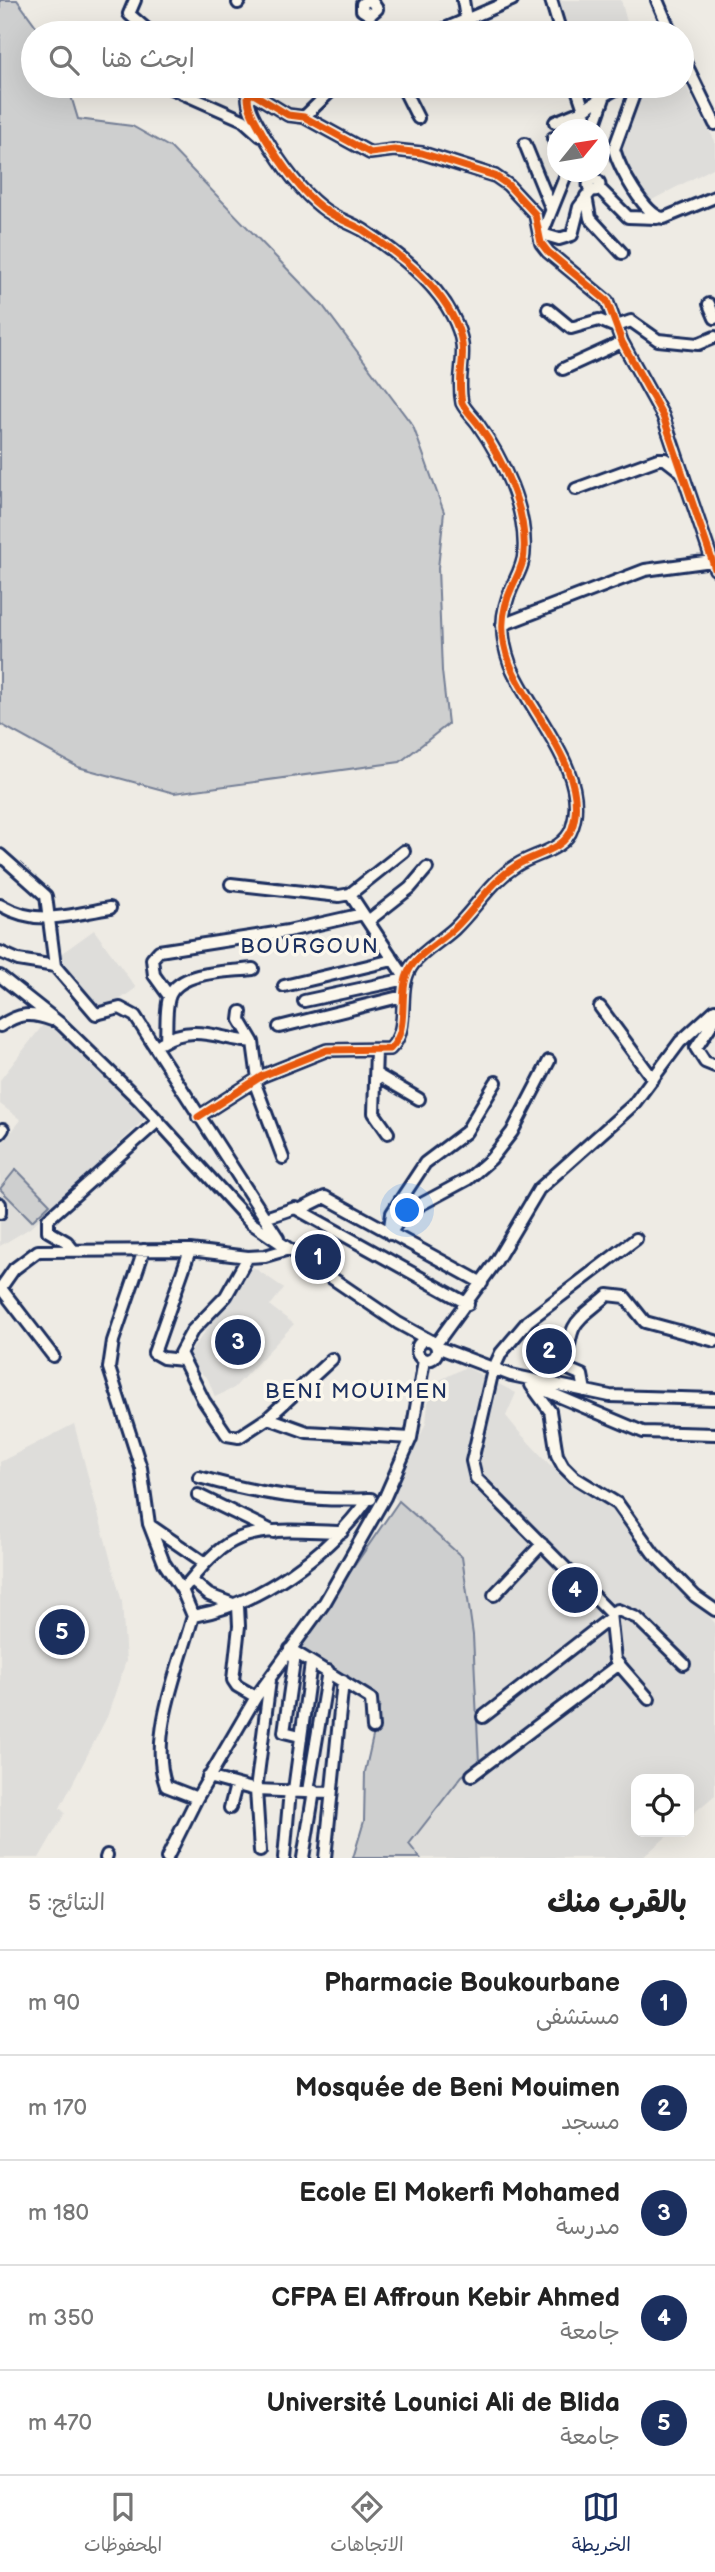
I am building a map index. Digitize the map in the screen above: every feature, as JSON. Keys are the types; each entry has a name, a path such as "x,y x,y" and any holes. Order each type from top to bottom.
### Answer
{"street":[{"path":"134,21 131,19 130,8 135,0"},
{"path":"463,0 466,19"},
{"path":"462,21 512,0"},
{"path":"551,0 557,21"},
{"path":"657,0 666,21"},
{"path":"694,81 715,124"},
{"path":"193,98 243,120 267,141"},
{"path":"198,1117 256,1080 327,1050 352,1047 385,1051 395,1045 402,1021 406,979 415,961 457,926 494,882 529,858 562,843 572,830 575,817 573,783 510,664 502,625 505,602 523,560 523,522 507,478 478,424 462,403 465,355 454,318 418,273 363,230 333,216 311,198 267,141 248,105 248,98"},
{"path":"264,98 288,115 304,117 370,153 394,150 422,153 495,176 509,185 535,214 541,238 560,264 607,301 622,342 663,416 713,565 645,570 502,625"},
{"path":"267,98 269,102"},
{"path":"304,117 324,98"},
{"path":"408,98 418,118"},
{"path":"580,98 585,119"},
{"path":"562,119 584,110 601,98"},
{"path":"597,119 604,98"},
{"path":"633,98 614,149 646,209 658,218"},
{"path":"524,144 551,208"},
{"path":"541,238 563,182"},
{"path":"541,238 559,239 572,235 579,207 592,185"},
{"path":"592,185 628,217 664,218 715,197"},
{"path":"592,185 590,218 622,254"},
{"path":"709,304 715,318"},
{"path":"548,309 572,328 599,320 617,327 631,321 658,340 698,344 715,337"},
{"path":"563,369 622,342"},
{"path":"576,489 658,459 671,463 684,474"},
{"path":"231,884 339,896 350,894 404,851"},
{"path":"0,855 46,896 55,966 92,1012 100,1015 120,1009 128,1011 141,1022 198,1117 285,1246"},
{"path":"166,1040 169,996 153,970 152,959 159,951 365,918 410,888 427,868"},
{"path":"350,894 406,979"},
{"path":"0,905 22,917 49,919 110,908"},
{"path":"0,952 18,960 55,966"},
{"path":"284,986 393,960"},
{"path":"169,996 190,979 253,969"},
{"path":"0,976 59,1023 158,1121 237,1211 435,1347"},
{"path":"304,1001 406,979"},
{"path":"279,1027 403,996"},
{"path":"600,1007 653,1079"},
{"path":"167,1858 208,1777 256,1697 271,1675 293,1651 325,1602 385,1497 411,1438 424,1360 468,1304 540,1189 611,1127 653,1079 680,1042 715,1010"},
{"path":"241,1012 240,1020 253,1042 256,1080 283,1158"},
{"path":"0,1026 25,1013 35,1013 59,1023"},
{"path":"715,1019 696,1048 705,1062 715,1066"},
{"path":"155,1046 197,1031 221,1039 253,1042"},
{"path":"376,1050 374,1113 388,1133"},
{"path":"390,1234 403,1214 468,1179 491,1159 512,1132 549,1061"},
{"path":"376,1074 419,1099"},
{"path":"390,1234 392,1213 425,1163 466,1132 496,1082"},
{"path":"74,1251 67,1242 48,1231 48,1219 158,1121"},
{"path":"299,1210 325,1197 482,1283"},
{"path":"0,1204 0,1213"},
{"path":"265,1218 289,1208 299,1210 468,1304"},
{"path":"636,1239 520,1328 501,1353 493,1370 472,1461 472,1472 610,1616 618,1665 649,1699"},
{"path":"53,1356 0,1288 14,1269 38,1251 190,1250 248,1257 265,1256 285,1246"},
{"path":"144,1250 109,1360 110,1377 141,1468 149,1524 164,1563 182,1590 193,1616 164,1720 162,1765 166,1786 197,1798"},
{"path":"182,1360 163,1358 154,1353 190,1250"},
{"path":"248,1257 226,1296 192,1331 182,1347 182,1360 204,1401 227,1434 239,1437 268,1418 332,1359"},
{"path":"585,1391 582,1375 568,1369 566,1365 570,1331 574,1323 608,1295 620,1294 625,1297 645,1322 715,1340"},
{"path":"398,1323 424,1360"},
{"path":"417,1349 421,1342 458,1353 510,1375 610,1396 715,1399"},
{"path":"510,1375 643,1432 715,1434"},
{"path":"531,1385 550,1411 557,1455 563,1466 574,1477 618,1504 653,1553 695,1596 715,1610"},
{"path":"268,1418 307,1432 411,1438"},
{"path":"199,1477 252,1491 304,1500 385,1497"},
{"path":"198,1495 274,1532"},
{"path":"193,1616 238,1606 325,1550 368,1499"},
{"path":"149,1524 205,1563"},
{"path":"182,1590 205,1563 233,1541 274,1532 342,1532"},
{"path":"494,1595 542,1544"},
{"path":"191,1580 209,1595 238,1606"},
{"path":"238,1606 239,1626 233,1680 237,1686 256,1697"},
{"path":"483,1717 618,1610 637,1618 684,1664"},
{"path":"293,1651 371,1699 373,1728"},
{"path":"293,1651 284,1732 300,1736"},
{"path":"284,1858 311,1663"},
{"path":"472,1776 618,1665"},
{"path":"303,1858 328,1671"},
{"path":"260,1851 256,1790 271,1675"},
{"path":"325,1858 344,1681"},
{"path":"208,1777 256,1790 330,1793"},
{"path":"230,1808 236,1785"}],"shaded area":[{"path":"0,0 17,0 32,21 21,21 21,98 72,98 78,119 132,126 171,148 323,306 413,426 444,512 438,568 442,671 448,724 400,762 174,793 78,767 0,724"},
{"path":"555,0 621,0 627,21 561,21"},
{"path":"637,98 692,98 715,141 715,167 648,202 619,149"},
{"path":"94,930 136,988 104,1011 96,1011 57,961 58,956"},
{"path":"46,1021 146,1118 30,1228 0,1246 0,1219 7,1210 0,1197 0,1146 21,1120 0,1104 0,1080"},
{"path":"16,1169 50,1204 32,1221 0,1189"},
{"path":"253,1267 284,1288 270,1306 294,1324 234,1388 215,1397 208,1379 185,1359"},
{"path":"466,1367 516,1393 506,1416 519,1432 551,1466 586,1491 593,1490 626,1516 627,1531 715,1623 715,1795 694,1813 694,1774 631,1774 631,1837 666,1837 642,1858 420,1858 409,1844 462,1776 479,1762 473,1635 462,1557 393,1497 426,1423 430,1385"},
{"path":"74,1424 122,1602 126,1661 107,1717 60,1808 65,1813 39,1858 0,1858 0,1462"},
{"path":"399,1501 462,1557 473,1635 479,1763 462,1776 409,1844 420,1858 353,1858 364,1821 365,1772 380,1705 298,1648"}],"cycle path":[{"path":"198,1117 262,1076 327,1050 390,1049 401,1030 405,984 413,964 454,929 507,872 563,842 572,828 576,807 566,764 519,683 507,654 503,616 524,556 524,536 517,502 504,468 487,437 462,403 460,380 463,351 452,315 435,290 413,267 363,230 326,211 297,184 264,136 248,98"},
{"path":"260,98 288,115 304,117 370,153 394,150 422,153 495,176 508,185 535,214 541,243 548,252 607,301 622,342 663,416 715,569"}],"place":[{"name":"Pharmacie Boukourbane","path":"318,1257"},
{"name":"Ecole El Mokerfi Mohamed","path":"238,1342"},
{"name":"Mosquée de Beni Mouimen","path":"549,1351"},
{"name":"CFPA El Affroun Kebir Ahmed","path":"575,1590"},
{"name":"Université Lounici Ali de Blida","path":"62,1632"}],"district":[{"name":"BOURGOUN","path":"310,946"},
{"name":"BENI MOUIMEN","path":"357,1391"}]}
